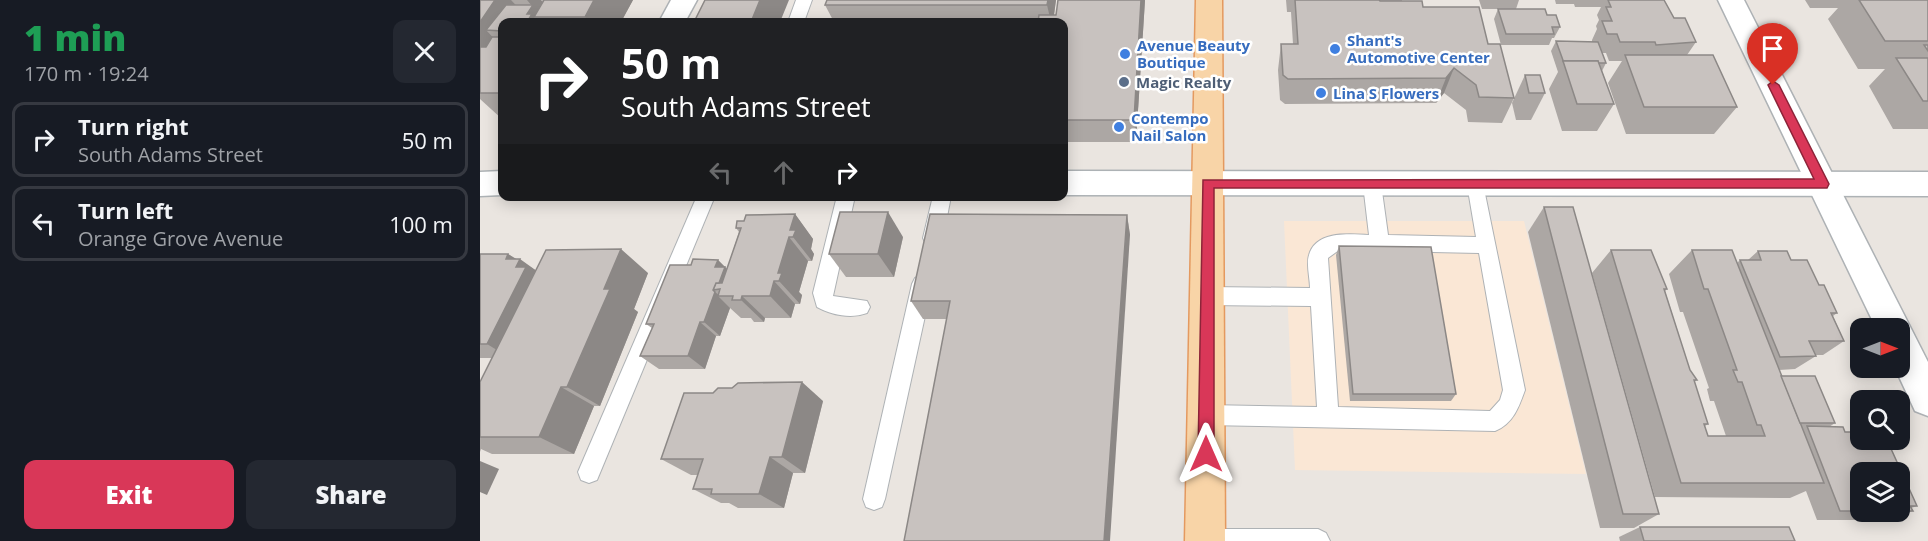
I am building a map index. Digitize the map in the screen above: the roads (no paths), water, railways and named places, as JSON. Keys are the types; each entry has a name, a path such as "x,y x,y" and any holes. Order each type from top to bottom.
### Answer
{"main road":[{"path":"1205,541 1209,0"}],"street":[{"path":"674,18 684,0"},
{"path":"1731,0 1888,318"},
{"path":"480,184 498,183"},
{"path":"1068,183 1928,184"},
{"path":"1910,362 1928,399"}],"lane":[{"path":"797,18 804,0"},
{"path":"1372,184 1379,243"},
{"path":"1206,415 1495,421 1509,406 1514,390 1476,184"},
{"path":"589,472 704,201"},
{"path":"845,201 823,293 824,301 834,306 860,307"},
{"path":"874,499 941,201"},
{"path":"1328,417 1318,256 1324,249 1330,243 1338,242 1488,245"},
{"path":"1207,296 1321,297"},
{"path":"1205,541 1318,541"}],"place":[{"name":"Shant's Automotive Center","path":"1335,49"},
{"name":"Avenue Beauty Boutique","path":"1125,54"},
{"name":"Magic Realty","path":"1124,82"},
{"name":"Lina S Flowers","path":"1321,93"},
{"name":"Contempo Nail Salon","path":"1119,127"}]}
